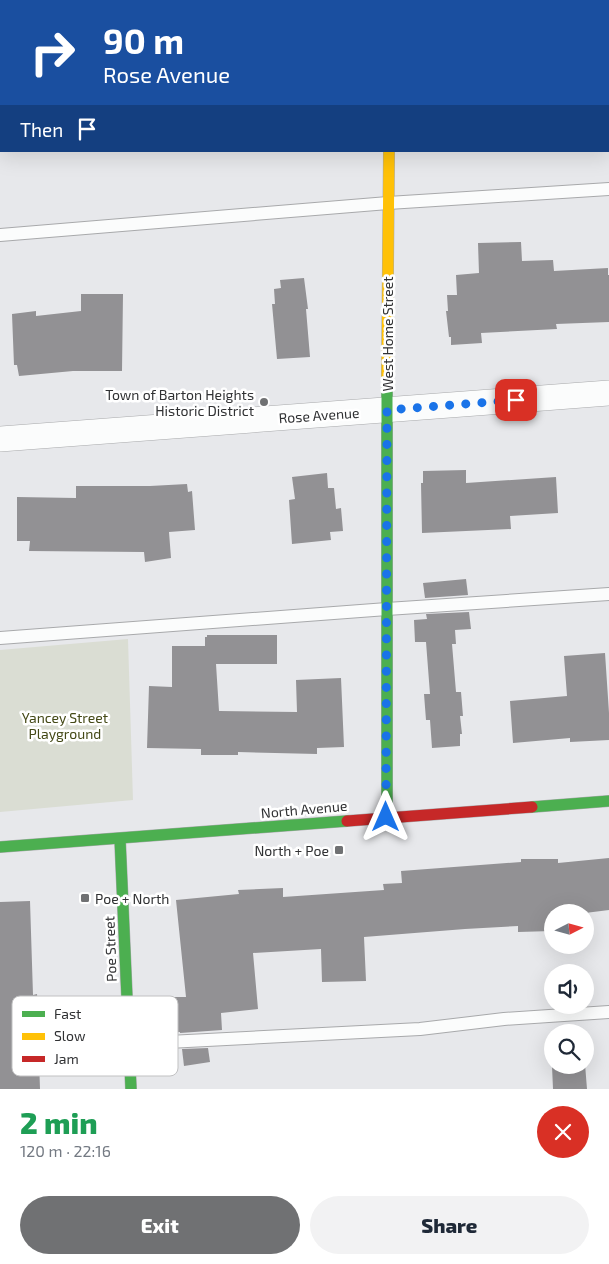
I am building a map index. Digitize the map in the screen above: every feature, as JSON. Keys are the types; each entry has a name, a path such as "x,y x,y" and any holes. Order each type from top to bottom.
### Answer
{"street":[{"name":"West Home Street","path":"386,817 389,152"},
{"name":"Rose Avenue","path":"0,439 609,394"},
{"name":"North Avenue","path":"0,847 609,801"},
{"name":"Poe Street","path":"120,838 127,996"},
{"name":"Poe Street","path":"130,1076 131,1089"}],"lane":[{"path":"0,236 388,203 609,189"},
{"path":"0,638 609,594"},
{"path":"178,1041 420,1029 504,1019 609,1012"}],"green space":[{"name":"Yancey Street Playground","path":"128,639 133,800 0,812 0,650"}],"building":[{"path":"521,242 522,261 553,260 554,271 608,268 609,322 556,324 557,329 481,333 482,343 451,345 446,311 448,311 447,295 457,295 456,275 479,273 478,243"},
{"path":"304,278 308,309 306,309 310,357 277,359 272,304 275,304 274,289 281,288 280,280"},
{"path":"81,294 123,294 122,371 73,371 19,376 17,365 14,365 12,314 36,311 36,316 81,311"},
{"path":"466,470 466,483 556,477 558,513 510,516 511,529 422,533 421,483 423,483 423,471"},
{"path":"327,473 328,488 334,488 336,509 341,508 343,531 330,532 331,540 292,544 289,500 295,499 292,477"},
{"path":"187,484 188,492 192,491 195,530 169,532 171,558 145,562 144,552 29,551 30,541 17,541 17,497 76,498 76,486"},
{"path":"466,579 468,595 425,598 423,583"},
{"path":"469,612 471,629 455,630 456,644 452,644 456,692 461,692 463,716 460,716 462,734 460,734 460,746 432,748 430,720 426,720 424,694 430,694 426,642 415,642 414,620 427,619 426,614"},
{"path":"207,635 277,635 277,664 216,664 219,711 297,712 296,680 341,678 344,747 317,748 317,754 238,752 238,755 201,755 201,749 147,748 149,686 172,687 172,646 205,646 205,637"},
{"path":"605,653 609,740 570,742 570,738 513,743 510,701 567,696 564,656"},
{"path":"609,858 609,910 594,912 594,904 544,904 544,931 518,932 518,926 364,937 366,981 322,982 321,949 253,953 258,1009 221,1013 222,1030 178,1032 178,997 186,997 176,900 239,894 238,890 283,888 283,897 384,890 383,884 402,883 401,871 521,862 521,859 558,859 558,863"},
{"path":"30,901 33,995 37,994 37,996 12,996 12,1076 40,1076 40,1089 0,1089 0,902"},
{"path":"208,1048 210,1062 184,1066 182,1049"},
{"path":"552,1074 586,1074 587,1089 553,1089"}],"traffic: fast":[{"path":"387,378 387,817"},
{"path":"532,807 609,801"},
{"path":"0,847 347,821"},
{"path":"120,839 127,996"},
{"path":"130,1076 131,1089"}],"traffic: slow":[{"path":"387,378 389,152"}],"traffic: jam":[{"path":"347,821 532,807"}],"place":[{"name":"Town of Barton Heights Historic District","path":"264,402"},
{"name":"North + Poe","path":"339,850"},
{"name":"Poe + North","path":"85,898"}],"route":[{"path":"386,817 387,410 516,400"}]}
